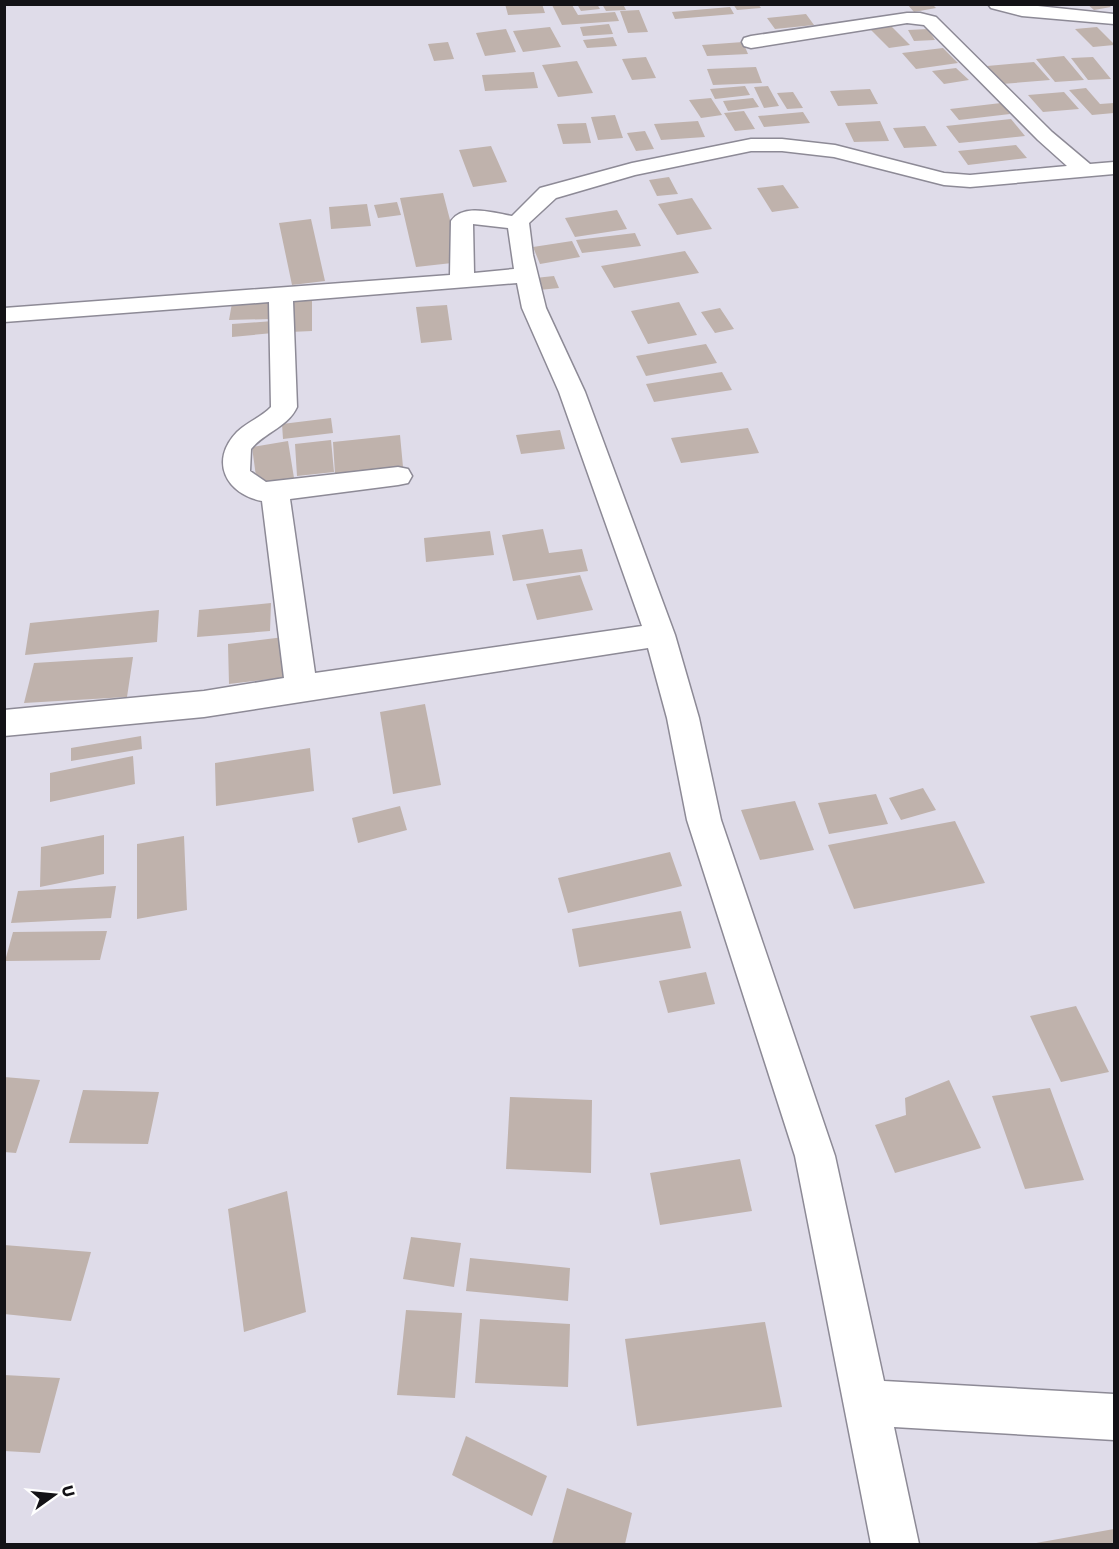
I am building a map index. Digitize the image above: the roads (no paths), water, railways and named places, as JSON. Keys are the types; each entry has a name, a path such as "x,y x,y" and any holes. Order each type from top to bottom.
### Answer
{"street":[{"path":"997,4 1022,12 1114,19"},
{"path":"751,42 907,18 930,21 968,56 1044,136 1100,169"},
{"path":"895,1545 815,1156 705,820 683,718 660,635 572,392 534,308 518,223 534,204 548,193 632,169 751,145 782,145 835,151 944,179 970,181 1100,169"},
{"path":"462,281 461,225 464,218 518,223"},
{"path":"4,315 527,275"},
{"path":"281,295 284,407 281,414 256,429 244,441 236,453 237,476 261,492 398,476"},
{"path":"276,491 301,687"},
{"path":"4,723 204,704 301,687 660,635"},
{"path":"866,1403 1114,1417"}]}
